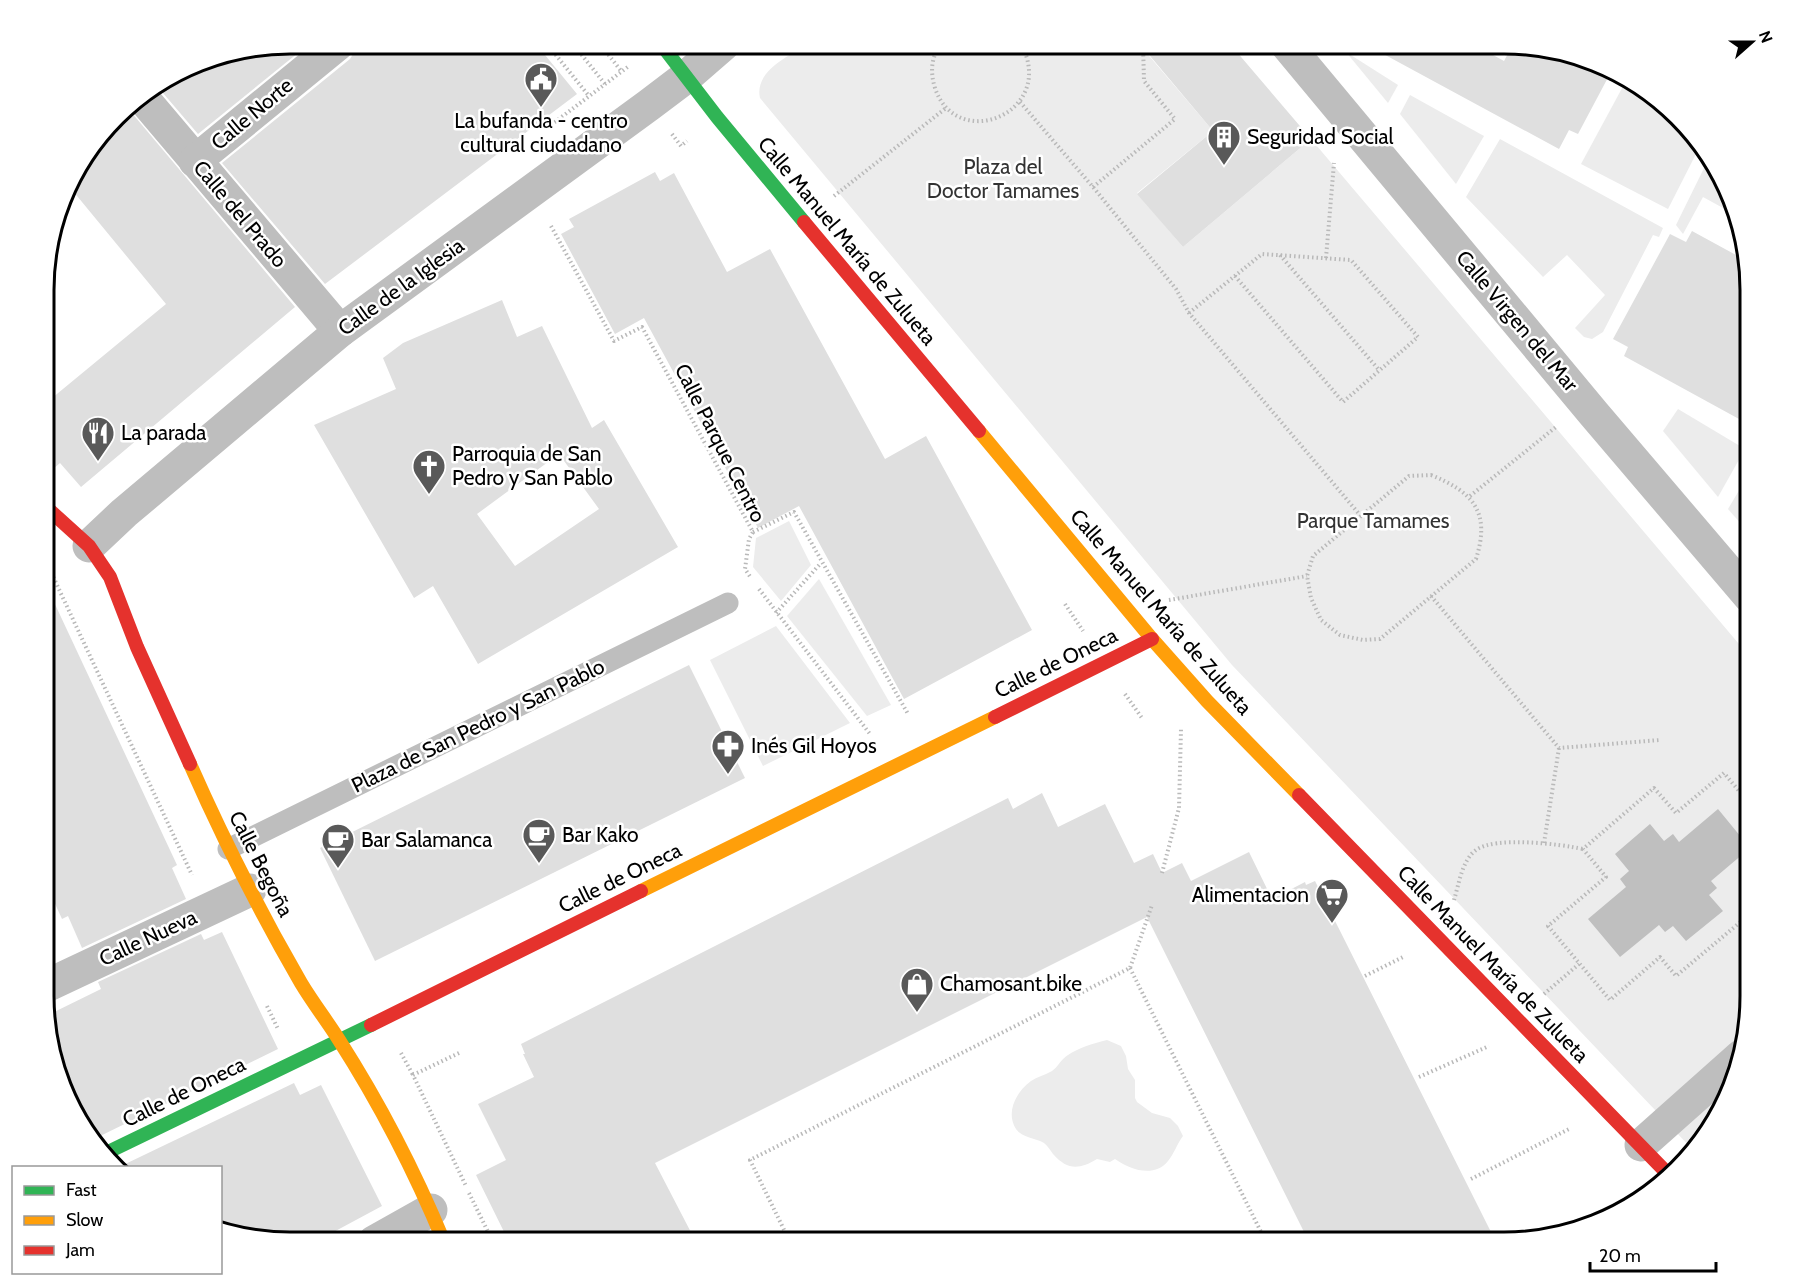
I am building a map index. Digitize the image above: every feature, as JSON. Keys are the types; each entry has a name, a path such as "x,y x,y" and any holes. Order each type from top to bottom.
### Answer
{"street":[{"name":"Calle Norte","path":"195,161 326,54"},
{"name":"Calle Manuel María de Zulueta","path":"669,54 717,117 1152,639 1207,701 1664,1170"},
{"name":"Calle de la Iglesia","path":"89,546 124,513 340,331 686,77 712,54"},
{"name":"Calle Virgen del Mar","path":"1294,54 1740,585"},
{"name":"Calle del Prado","path":"147,103 340,331"},
{"name":"Calle Begoña","path":"54,517 89,546 110,577 137,647 228,849 302,985 339,1040 386,1119 440,1232"},
{"name":"Calle de Oneca","path":"111,1151 1152,639"},
{"name":"Calle Nueva","path":"54,983 250,890"},
{"path":"1641,1145 1729,1067"},
{"path":"392,1232 431,1210"}],"lane":[{"name":"Plaza de San Pedro y San Pablo","path":"228,849 728,603"}],"path":[{"path":"554,54 589,96 632,64 632,58"},
{"path":"581,54 605,84"},
{"path":"608,54 621,72"},
{"path":"936,54 932,64 933,81 938,96 946,108 960,118 977,121 994,120 1009,113 1020,102 1028,87 1030,70 1027,54"},
{"path":"1093,187 1175,119 1144,81 1143,54"},
{"path":"1020,102 1176,289 1189,313 1360,515"},
{"path":"834,196 946,108"},
{"path":"1326,258 1334,155"},
{"name":"Calle Parque Centro","path":"550,226 614,341 642,327 753,532 749,539 745,569 870,734"},
{"path":"1189,313 1262,254 1351,260 1418,337 1343,402 1235,276"},
{"path":"1280,255 1378,370"},
{"path":"1470,496 1561,423"},
{"path":"1431,475 1452,483 1470,496 1480,517 1482,540 1476,559 1380,639 1364,640 1340,635 1321,620 1311,598 1307,576 1313,556 1360,515 1408,476 1431,475"},
{"path":"753,532 794,512 908,714"},
{"path":"777,613 821,563"},
{"path":"1168,600 1307,576"},
{"path":"54,581 195,880"},
{"path":"1431,596 1560,748 1544,843"},
{"path":"1162,873 1179,808 1181,725"},
{"path":"1560,748 1660,740"},
{"path":"1583,849 1654,788 1676,813 1724,772 1740,792"},
{"path":"1453,905 1465,864 1476,850 1491,844 1544,843 1583,849 1606,877 1548,926 1610,1000 1660,957 1676,976 1740,922"},
{"path":"785,1232 750,1160 1130,968 1152,905"},
{"path":"1365,976 1406,956"},
{"path":"1541,996 1579,964"},
{"path":"1130,968 1261,1232"},
{"path":"1419,1077 1490,1045"},
{"path":"459,1053 413,1075 488,1232"},
{"path":"1471,1179 1569,1129"}],"green space":[{"name":"Parque Tamames","path":"791,54 1148,54 1213,131 1137,193 1183,247 1311,139 1740,645 1740,996 1738,1027 1732,1057 1722,1087 1716,1101 1688,1144 1232,665 760,98 762,80"},
{"path":"1348,54 1398,85 1388,103"},
{"path":"1623,87 1660,112 1682,134 1696,154 1668,209 1581,164"},
{"path":"1410,95 1484,136 1456,184 1400,114"},
{"path":"1500,139 1663,228 1659,237 1653,235 1603,332 1592,339 1584,337 1575,328 1605,295 1567,255 1543,277 1466,197"},
{"path":"1705,167 1716,185 1725,209 1703,197 1683,234 1676,225"},
{"path":"1678,409 1740,446 1740,458 1718,497 1663,431"},
{"path":"1740,489 1740,523 1728,509"},
{"path":"789,521 811,565 781,601 753,567 756,538"},
{"path":"819,579 891,705 867,716 787,616"},
{"path":"776,626 850,723 763,766 710,660"},
{"path":"1107,1040 1121,1046 1126,1056 1128,1069 1135,1080 1137,1102 1152,1113 1170,1118 1178,1126 1183,1136 1168,1161 1156,1169 1149,1171 1135,1169 1115,1159 1110,1162 1097,1159 1084,1165 1068,1166 1058,1159 1044,1143 1019,1132 1013,1122 1014,1102 1026,1085 1052,1071 1072,1052"}],"shaded area":[{"path":"1718,809 1740,836 1740,856 1711,881 1717,888 1709,895 1723,911 1686,941 1673,926 1665,932 1659,925 1620,957 1588,919 1626,887 1620,879 1629,871 1615,854 1650,824 1664,841 1673,834 1679,842"}],"building":[{"path":"297,54 198,134 162,92 185,78 229,62 259,56"},
{"path":"353,54 544,54 577,94 325,284 222,163 350,59"},
{"name":"Seguridad Social","path":"1148,54 1239,54 1311,139 1183,247 1137,194 1213,131"},
{"path":"1383,54 1491,54 1504,61 1508,54 1535,56 1565,62 1608,78 1578,134 1569,130 1559,149"},
{"path":"132,114 295,307 81,487 60,463 54,468 54,396 166,304 75,193 103,146"},
{"path":"655,172 660,181 674,173 727,272 770,249 885,459 926,436 1032,630 904,699 799,506 758,528 644,318 615,334 561,234 574,227 569,219"},
{"path":"1692,231 1737,256 1740,290 1740,420 1624,356 1628,347 1613,339 1670,234 1686,242"},
{"name":"Parroquia de San Pedro y San Pablo","path":"502,300 517,337 542,326 592,428 604,420 678,547 478,664 433,586 414,598 314,425 396,389 383,358 403,343","holes":["559,454 599,509 515,566 477,514"]},
{"path":"54,602 177,865 172,868 186,899 82,948 68,916 62,919 54,902"},
{"path":"689,665 745,778 375,961 320,848"},
{"path":"1042,793 1058,827 1105,804 1134,863 1153,854 1162,873 1182,863 1191,881 1249,852 1272,899 1305,882 1306,885 1315,881 1491,1232 1304,1232 1147,917 655,1163 691,1232 504,1232 476,1175 506,1160 478,1104 534,1077 523,1054 525,1054 521,1044 1008,798 1013,809"},
{"path":"222,932 278,1049 100,1136 72,1087 62,1057 55,1012 101,989 98,982 201,934 204,940"},
{"path":"294,1083 300,1095 321,1085 382,1206 334,1232 259,1230 222,1222 222,1166 124,1164"}],"traffic: fast":[{"path":"669,54 717,117 804,222"},
{"path":"111,1151 371,1025"}],"traffic: slow":[{"path":"979,431 1152,639 1207,701 1299,795"},
{"path":"641,891 995,717"},
{"path":"190,764 257,902 301,983 339,1040 383,1114 409,1164 440,1232"}],"traffic: jam":[{"path":"804,222 979,431"},
{"path":"54,514 89,546 110,577 137,647 190,764"},
{"path":"995,717 1152,639"},
{"path":"1299,795 1664,1170"},
{"path":"371,1025 641,891"}],"place":[{"name":"La bufanda - centro cultural ciudadano","path":"541,108"},
{"name":"Seguridad Social","path":"1224,166"},
{"name":"La parada","path":"98,462"},
{"name":"Parroquia de San Pedro y San Pablo","path":"429,495"},
{"name":"Inés Gil Hoyos","path":"728,775"},
{"name":"Bar Kako","path":"539,864"},
{"name":"Bar Salamanca","path":"338,869"},
{"name":"Alimentacion","path":"1332,924"},
{"name":"Chamosant.bike","path":"917,1013"}],"park label":[{"name":"Plaza del Doctor Tamames","path":"1003,179"}]}
